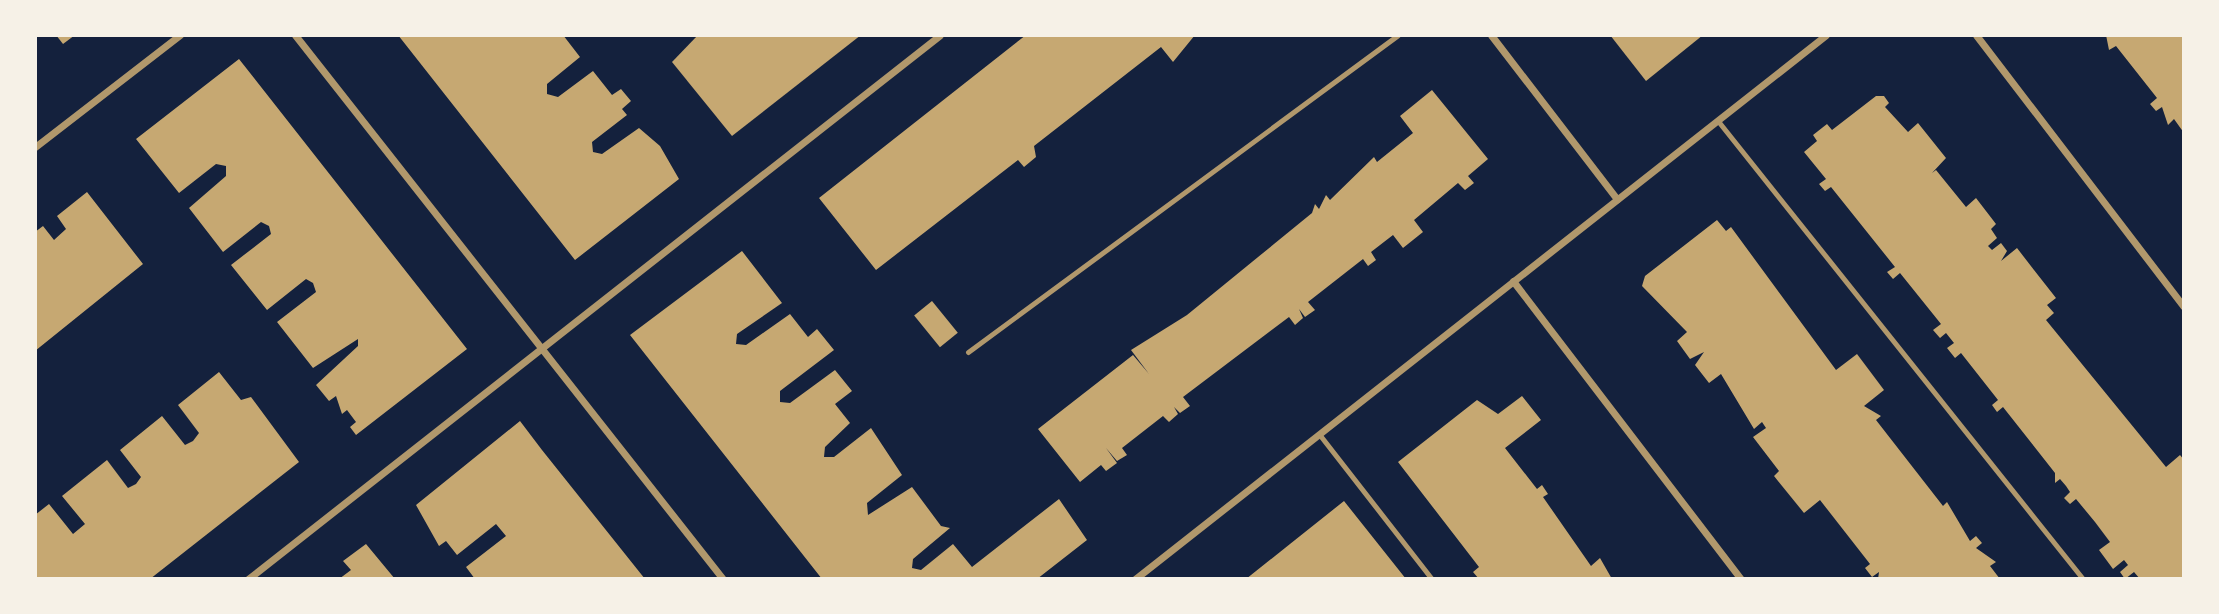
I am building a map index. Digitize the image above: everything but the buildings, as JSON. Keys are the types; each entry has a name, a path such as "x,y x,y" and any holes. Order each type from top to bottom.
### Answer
{"street":[{"path":"35,147 180,35"},
{"path":"295,35 723,579"},
{"path":"248,579 538,346 940,35"},
{"path":"1491,35 1617,200"},
{"path":"1135,579 1826,35"},
{"path":"1976,35 2184,307"},
{"path":"1513,281 1741,579"}],"lane":[{"path":"968,352 1398,35"},
{"path":"1718,121 2083,579"},
{"path":"1319,434 1432,579"}]}
